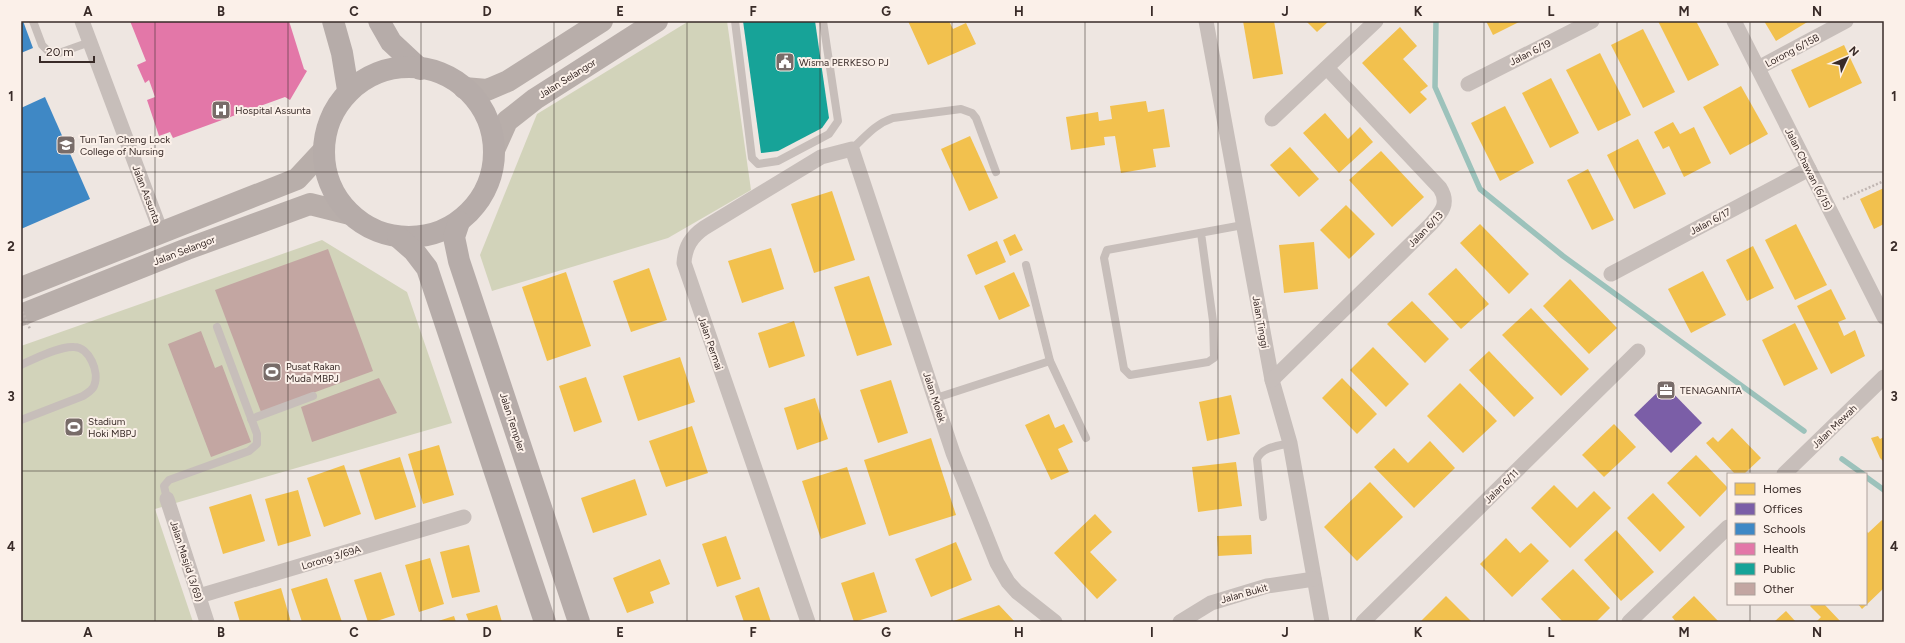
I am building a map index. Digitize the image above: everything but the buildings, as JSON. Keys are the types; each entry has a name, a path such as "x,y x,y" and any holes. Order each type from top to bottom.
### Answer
{"main road":[{"path":"333,21 342,53 348,90"},
{"path":"379,21 391,42 420,69"},
{"path":"464,88 487,90 508,81 602,21"},
{"name":"Jalan Selangor","path":"494,150 507,121 517,113 535,99 657,21"},
{"path":"395,69 420,69 444,75 464,88 480,106 490,127 494,150 493,164 487,187 475,206 459,222 440,232 420,237 398,237 373,229 350,214 336,196 327,175 323,151 326,129 334,108 348,90 370,77 395,69"},
{"path":"21,288 297,179 323,151"},
{"name":"Jalan Selangor","path":"25,322 187,248 310,204 350,214"},
{"name":"Jalan Templer","path":"459,222 454,237 459,261 579,622"},
{"path":"398,237 414,250 427,268 545,622"}],"street":[{"name":"Jalan Assunta","path":"82,21 161,232"},
{"name":"Jalan Tinggi","path":"1206,21 1272,380 1290,443 1322,622"},
{"path":"1272,119 1376,21"},
{"name":"Jalan 6/19","path":"1468,84 1592,21"},
{"name":"Jalan Chawan (6/15)","path":"1734,21 1884,317"},
{"name":"Lorong 6/15B","path":"1758,68 1846,21"},
{"name":"Jalan 6/13","path":"1272,380 1430,225 1444,208 1446,201 1440,188 1327,68"},
{"name":"Jalan Molek","path":"852,149 936,398 953,453 1002,573 1017,592 1055,622"},
{"name":"Jalan Permai","path":"808,622 684,263 686,249 690,241 704,228 821,157 852,149"},
{"name":"Jalan 6/17","path":"1611,274 1809,169"},
{"name":"Jalan 6/11","path":"1363,622 1638,351"},
{"name":"Jalan Mewah","path":"1785,473 1884,377"},
{"name":"Jalan Masjid (3/69)","path":"167,500 207,622"},
{"name":"Lorong 3/69A","path":"199,596 464,517"},
{"path":"1629,622 1727,528"},
{"name":"Jalan Bukit","path":"1180,622 1211,603 1267,586 1314,579"}],"lane":[{"path":"33,21 42,45 49,52 59,53 90,42"},
{"path":"735,21 752,158 758,164 778,161 829,134 838,121 823,21"},
{"path":"852,149 875,126 884,121 893,118 961,108 972,113 976,118 996,172"},
{"path":"1200,233 1213,321 1214,358 1208,362 1130,375 1124,369 1104,254 1110,248 1244,225"},
{"path":"1026,265 1050,361 1086,438"},
{"path":"167,500 164,486 169,480 254,448 258,439 217,327"},
{"path":"21,365 61,349 76,347 87,352 91,359 95,378 91,390 83,396 21,420"},
{"path":"936,398 1050,361"},
{"path":"251,419 313,396"},
{"path":"1263,517 1256,459 1262,451 1290,443"}],"path":[{"path":"1842,200 1884,181"},
{"path":"21,308 25,322"}],"green space":[{"path":"689,21 727,21 751,190 668,238 492,291 480,255 537,114"},
{"name":"Pusat Rakan Muda MBPJ","path":"322,240 407,292 452,423 155,509 193,622 21,622 21,346"}],"waterway":[{"path":"1436,21 1435,87 1480,189 1563,256 1804,431"},
{"path":"1842,459 1862,473"},
{"path":"1867,478 1884,490"}],"place":[{"name":"Wisma PERKESO PJ","path":"785,62"},
{"name":"Hospital Assunta","path":"221,110"},
{"name":"Tun Tan Cheng Lock College of Nursing","path":"66,145"},
{"name":"Pusat Rakan Muda MBPJ","path":"272,372"},
{"name":"TENAGANITA","path":"1666,390"},
{"name":"Stadium Hoki MBPJ","path":"74,427"}]}
